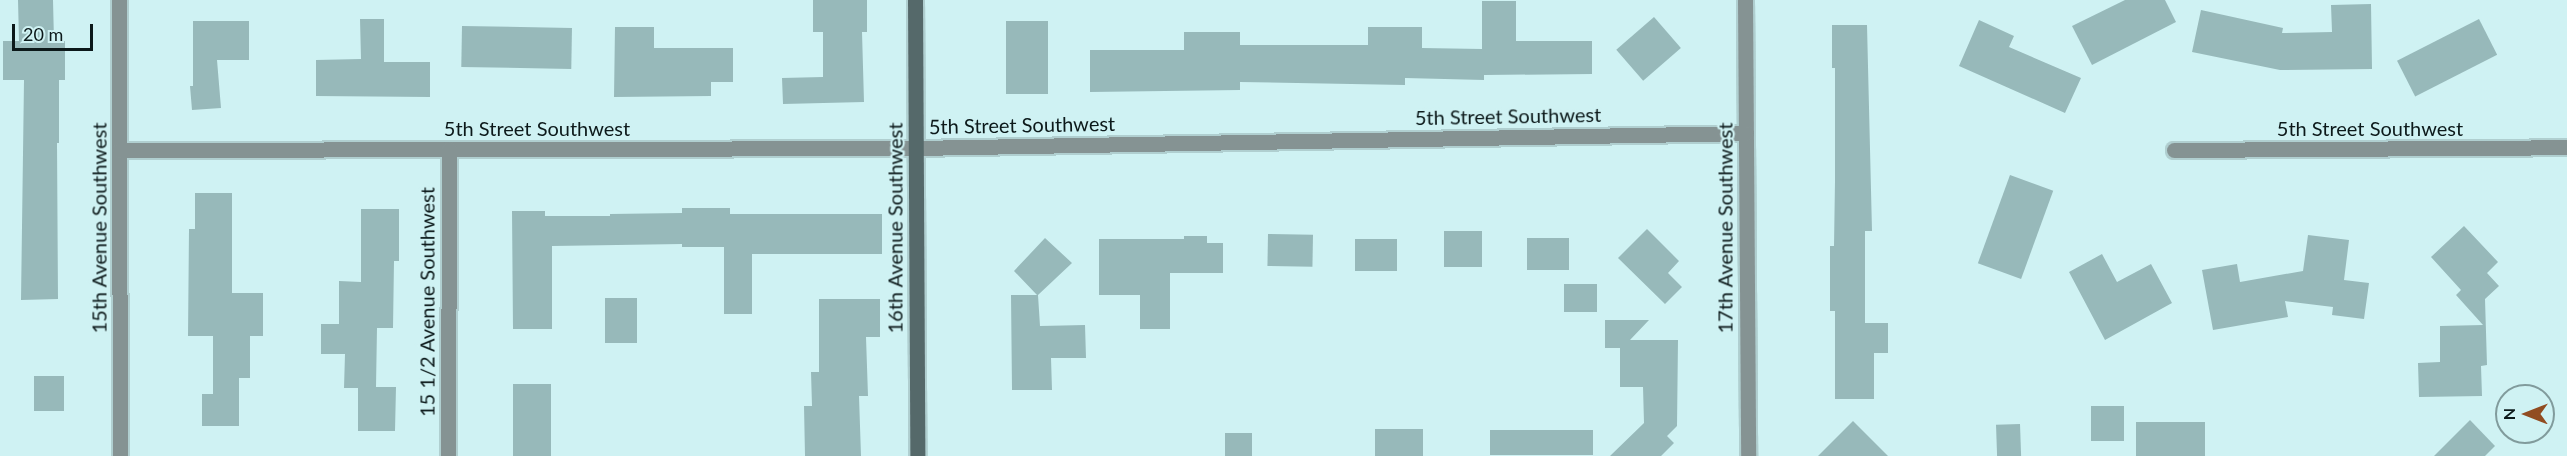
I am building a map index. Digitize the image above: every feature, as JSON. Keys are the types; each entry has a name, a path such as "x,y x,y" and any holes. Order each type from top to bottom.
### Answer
{"street":[{"name":"15th Avenue Southwest","path":"119,0 120,456"},
{"name":"16th Avenue Southwest","path":"915,0 916,456"},
{"name":"17th Avenue Southwest","path":"1745,0 1748,456"},
{"name":"5th Street Southwest","path":"120,150 915,148 1746,133"},
{"name":"5th Street Southwest","path":"2174,150 2567,147"},
{"name":"15 1/2 Avenue Southwest","path":"448,456 449,149"}],"building":[{"path":"18,0 53,0 54,41 65,41 65,80 59,80 59,143 57,143 58,299 21,300 24,80 3,80 3,41 19,41"},
{"path":"813,0 867,0 867,32 862,32 864,102 783,104 782,78 823,77 823,32 813,32"},
{"path":"2125,0 2165,0 2176,22 2092,65 2072,26"},
{"path":"1482,1 1516,1 1516,41 1592,41 1592,74 1484,75 1484,80 1405,78 1405,85 1240,82 1240,90 1090,92 1090,50 1184,50 1184,32 1240,32 1240,45 1368,45 1368,27 1422,27 1422,48 1482,49"},
{"path":"2371,4 2372,69 2280,70 2192,52 2201,10 2283,28 2282,33 2332,32 2331,5"},
{"path":"1654,17 1681,48 1643,81 1616,50"},
{"path":"360,19 384,19 384,62 430,62 430,97 316,96 316,60 361,59"},
{"path":"2479,19 2497,55 2415,96 2397,61"},
{"path":"1979,20 2014,36 2009,47 2081,78 2065,113 1959,66"},
{"path":"193,21 249,21 249,60 217,60 221,108 192,110 190,86 193,86"},
{"path":"1006,21 1048,21 1048,94 1006,94"},
{"path":"1832,25 1867,25 1872,231 1865,231 1865,323 1888,323 1888,353 1874,353 1874,399 1835,399 1835,311 1830,311 1830,246 1834,246 1835,181 1835,68 1832,68"},
{"path":"462,26 572,28 571,69 461,67"},
{"path":"615,27 654,27 654,48 733,48 733,82 711,82 711,96 614,97"},
{"path":"2010,175 2053,191 2021,279 1978,263"},
{"path":"195,193 232,193 232,293 263,293 263,336 250,336 250,378 239,378 239,426 202,426 202,394 213,394 213,336 188,336 189,229 195,229"},
{"path":"682,208 730,208 730,214 882,214 882,254 752,254 752,314 724,314 724,247 682,247 682,244 552,246 552,329 513,329 512,211 545,211 545,216 610,216 610,214 682,213"},
{"path":"361,209 399,209 399,261 394,261 393,328 377,328 376,387 396,387 395,431 358,431 358,388 344,388 345,354 321,354 321,324 339,324 339,281 361,282"},
{"path":"2464,226 2498,262 2487,273 2499,286 2485,299 2487,365 2481,366 2482,396 2419,397 2418,363 2440,362 2440,326 2483,325 2456,295 2461,290 2431,257"},
{"path":"1647,229 1679,261 1668,273 1682,287 1665,304 1618,258"},
{"path":"1444,231 1482,231 1482,267 1444,267"},
{"path":"1268,234 1313,235 1312,267 1267,266"},
{"path":"2308,235 2349,240 2344,280 2369,283 2364,319 2332,315 2333,307 2285,301 2288,317 2213,330 2202,270 2237,264 2240,282 2303,271"},
{"path":"1184,236 1207,236 1207,243 1223,243 1223,273 1170,273 1170,329 1140,329 1140,295 1099,295 1099,239 1184,239"},
{"path":"1045,238 1072,263 1038,295 1040,326 1085,325 1086,358 1051,358 1052,390 1012,390 1011,295 1037,295 1014,271"},
{"path":"1527,238 1569,238 1569,270 1527,270"},
{"path":"1355,239 1397,239 1397,271 1355,271"},
{"path":"2102,254 2117,282 2151,264 2172,303 2105,340 2069,272"},
{"path":"1564,284 1597,284 1597,312 1564,312"},
{"path":"605,298 637,298 637,343 605,343"},
{"path":"819,299 880,299 880,337 866,337 868,396 859,396 861,456 805,456 804,406 812,406 811,372 819,372"},
{"path":"1605,320 1649,320 1630,340 1678,340 1677,426 1667,436 1674,443 1661,456 1610,456 1644,423 1643,387 1620,387 1620,348 1605,348"},
{"path":"34,376 64,376 64,411 34,411"},
{"path":"513,384 551,384 551,456 513,456"},
{"path":"2091,406 2124,406 2124,441 2091,441"},
{"path":"2470,420 2495,446 2485,456 2434,456"},
{"path":"1853,421 1888,456 1818,456"},
{"path":"2136,422 2205,422 2205,456 2136,456"},
{"path":"2020,424 2021,456 1997,456 1996,425"},
{"path":"1375,429 1423,429 1423,456 1375,456"},
{"path":"1490,430 1593,430 1593,455 1490,455"},
{"path":"1225,433 1252,433 1252,456 1225,456"}]}
